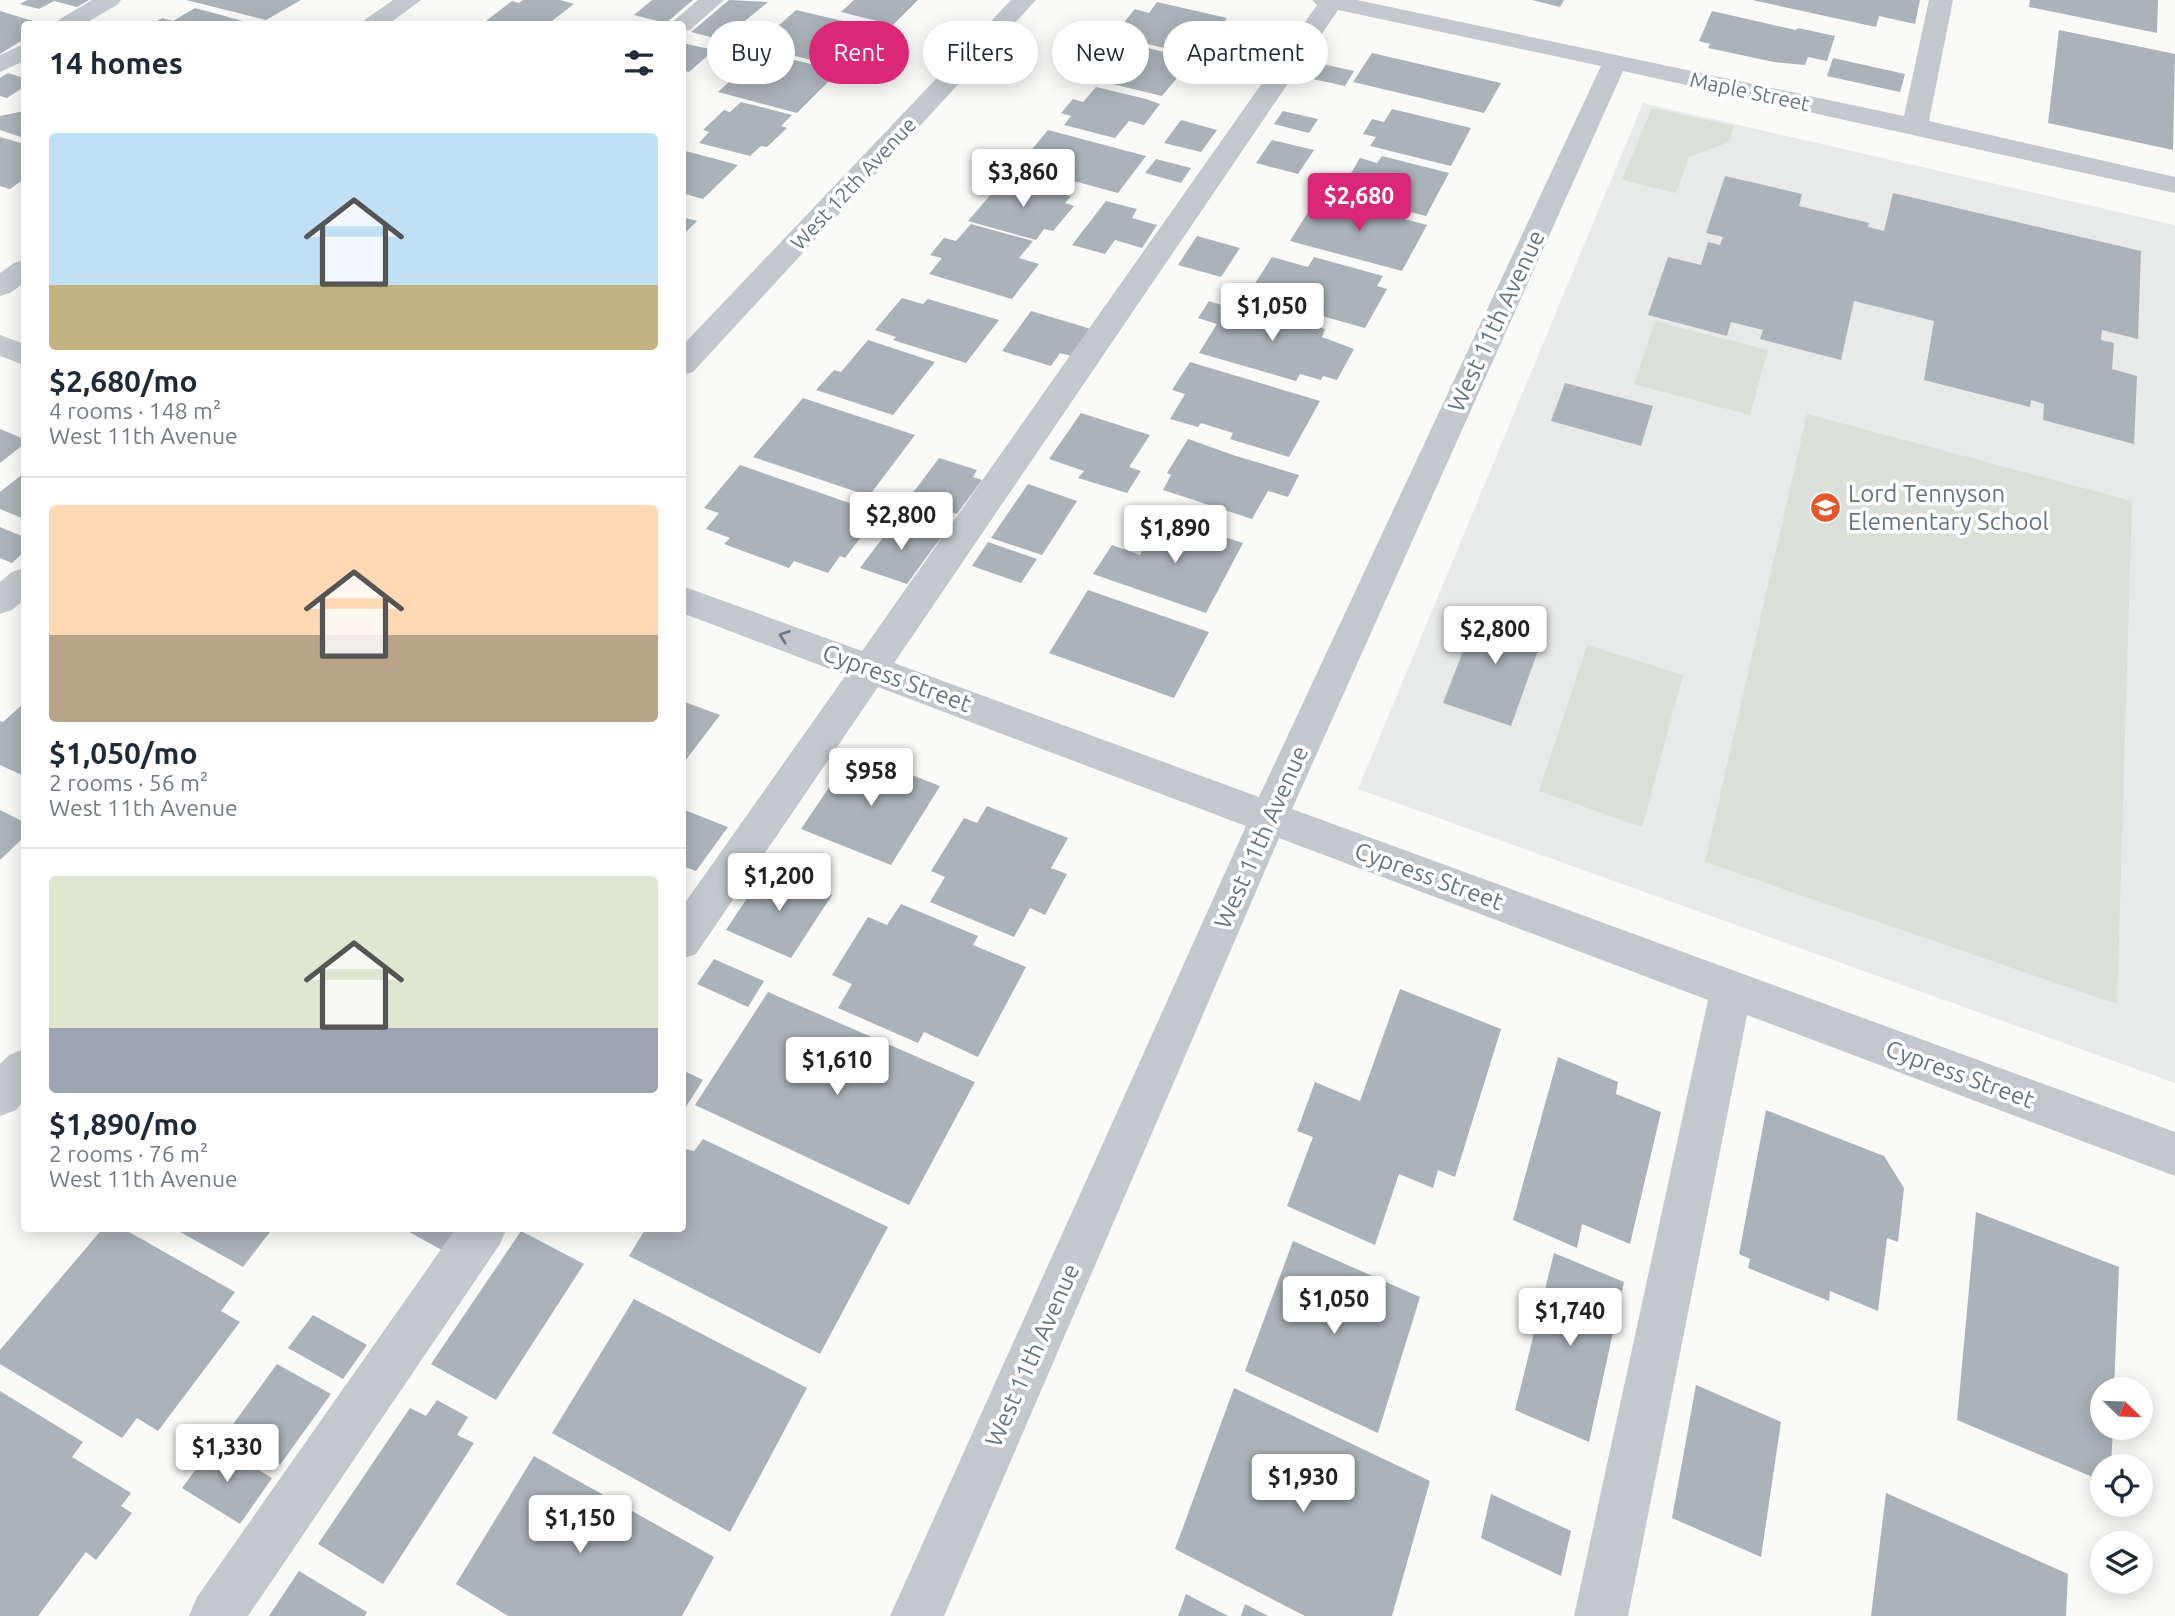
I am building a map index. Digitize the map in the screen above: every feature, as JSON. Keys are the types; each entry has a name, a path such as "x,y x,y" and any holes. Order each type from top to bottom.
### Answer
{"street":[{"path":"73,21 108,0"},
{"path":"378,21 409,0"},
{"path":"686,22 712,0"},
{"name":"West 12th Avenue","path":"686,361 1024,0"},
{"path":"1915,126 1941,0"},
{"path":"686,935 1329,1"},
{"name":"Maple Street","path":"1329,1 1915,126 2175,185"},
{"path":"0,65 21,53"},
{"name":"West 11th Avenue","path":"916,1616 1269,817 1615,62"},
{"path":"0,287 21,271"},
{"path":"0,345 21,354"},
{"path":"0,601 21,584"},
{"name":"Cypress Street","path":"686,599 2175,1154"},
{"path":"1601,1616 1731,989"},
{"path":"0,1095 21,1072"},
{"path":"216,1616 481,1232"}],"shaded area":[{"name":"Lord Tennyson Elementary School","path":"1643,103 2175,225 2175,1083 1358,789"},
{"path":"1652,108 1734,126 1729,142 1689,157 1676,193 1622,180"},
{"path":"1655,321 1768,350 1750,415 1634,384"},
{"path":"1807,414 2132,501 2117,1004 1705,862"},
{"path":"1587,645 1683,675 1642,827 1539,791"}],"building":[{"path":"28,0 89,0 77,7 54,1 39,9 20,4"},
{"path":"186,0 301,0 266,20"},
{"path":"523,0 560,0 574,4 552,21 486,21 512,1 519,3"},
{"path":"652,0 693,0 668,21 634,15"},
{"path":"729,0 768,2 745,21 707,21 707,36 691,32"},
{"path":"854,0 918,0 897,21 877,21 841,12"},
{"path":"1532,0 1564,0 1560,7"},
{"path":"1752,0 1920,0 1915,24 1879,16 1876,27"},
{"path":"2030,0 2158,0 2157,33 2029,7"},
{"path":"1157,2 1227,18 1225,21 1163,21 1163,48 1149,44 1149,21 1125,21 1135,9 1149,13"},
{"path":"195,8 243,21 173,21"},
{"path":"796,10 843,21 809,21 809,59 795,56 795,21 784,21"},
{"path":"0,11 33,21 21,21 21,41 0,54"},
{"path":"1712,11 1835,36 1827,61 1808,57 1805,65 1774,62 1708,48 1710,44 1699,41"},
{"path":"2059,30 2175,54 2173,150 2048,123"},
{"path":"686,44 707,48 707,56 689,72 686,71"},
{"path":"1149,48 1163,52 1163,84 1172,84 1162,96 1112,84 1149,84"},
{"path":"1372,53 1501,83 1484,113 1353,82"},
{"path":"1833,58 1905,74 1900,92 1827,76"},
{"path":"795,60 809,64 809,84 826,84 797,113 718,92 727,84 795,84"},
{"path":"1328,65 1354,71 1345,86 1328,82"},
{"path":"8,73 21,77 21,89 7,98 0,96 0,78"},
{"path":"1096,87 1160,104 1144,125 1129,121 1115,138 1064,125 1071,116 1061,113 1073,99 1083,102"},
{"path":"741,102 792,115 781,126 787,128 767,147 761,146 750,156 699,143 709,132 703,130 724,110 730,112"},
{"path":"1392,109 1471,128 1451,166 1370,146 1376,137 1363,134 1372,119 1384,122"},
{"path":"1283,111 1318,119 1309,133 1274,124"},
{"path":"21,112 21,137 0,130 0,116"},
{"path":"1181,120 1217,130 1201,152 1164,143"},
{"path":"1048,130 1146,156 1118,193 1018,166"},
{"path":"0,137 21,143 21,181 10,189 0,186"},
{"path":"1272,140 1314,150 1298,174 1256,163"},
{"path":"686,151 738,165 703,199 686,194"},
{"path":"1382,156 1449,173 1426,216 1356,198 1361,191 1343,187 1360,158 1377,163"},
{"path":"1156,159 1191,168 1181,183 1145,173"},
{"path":"1725,176 1802,194 1799,206 1869,223 1868,227 1884,231 1893,193 2141,251 2138,339 2102,330 2101,340 2114,343 2112,369 2137,376 2134,444 2043,420 2044,404 2031,400 2030,407 1924,380 1934,321 1854,301 1841,360 1760,339 1763,330 1731,322 1727,336 1648,315 1668,257 1701,265 1708,242 1720,245 1723,237 1706,233"},
{"path":"1005,178 1071,196 1065,203 1074,206 1053,231 1044,229 1036,240 968,221"},
{"path":"1318,196 1427,225 1402,271 1290,241"},
{"path":"1106,201 1137,209 1132,218 1157,225 1142,248 1115,240 1105,254 1072,245"},
{"path":"686,218 697,221 686,232"},
{"path":"971,224 1033,241 1019,258 1039,264 1012,299 929,274 942,258 930,255 944,238 956,241"},
{"path":"1197,236 1240,248 1221,277 1178,265"},
{"path":"1272,257 1308,267 1314,257 1383,276 1377,286 1387,289 1365,328 1304,311 1305,308 1285,302 1287,298 1252,288"},
{"path":"902,298 923,304 928,299 999,320 966,363 893,340 896,337 875,330"},
{"path":"1209,301 1228,307 1231,302 1325,329 1322,337 1354,349 1337,380 1323,376 1321,380 1300,374 1296,381 1199,353 1217,324 1198,318"},
{"path":"1031,311 1091,329 1071,356 1060,353 1051,366 1002,351"},
{"path":"868,340 935,362 893,415 816,390 834,370 841,372"},
{"path":"1190,362 1320,401 1289,457 1230,439 1233,433 1201,423 1198,427 1170,419 1185,394 1172,390"},
{"path":"1565,383 1653,406 1641,446 1551,421"},
{"path":"803,398 915,435 869,496 753,457"},
{"path":"1081,413 1150,435 1129,467 1141,471 1127,493 1078,478 1084,471 1049,459"},
{"path":"0,429 21,438 21,446 0,463"},
{"path":"1188,439 1299,475 1288,497 1268,491 1252,519 1163,490 1171,475 1167,473"},
{"path":"939,458 977,470 973,477 982,480 957,514 909,498"},
{"path":"740,465 861,507 859,509 877,516 845,558 840,556 828,573 794,561 789,568 724,544 730,538 706,529 719,513 704,508"},
{"path":"21,475 21,518 0,509 0,492"},
{"path":"1028,484 1077,501 1042,555 991,538"},
{"path":"1162,517 1243,543 1206,613 1093,574 1112,545 1140,555"},
{"path":"896,520 942,536 907,584 860,568"},
{"path":"0,527 21,536 21,555 12,563 0,558"},
{"path":"988,542 1037,559 1021,583 972,566"},
{"path":"1088,590 1209,632 1174,698 1049,653"},
{"path":"1480,607 1546,628 1511,726 1443,703"},
{"path":"686,702 720,715 686,760"},
{"path":"21,706 21,775 0,765 0,721 3,722"},
{"path":"853,752 940,786 891,865 801,829"},
{"path":"987,806 1068,838 1051,868 1067,874 1045,915 1030,908 1014,937 930,902 945,877 931,871 964,818 977,823"},
{"path":"0,810 21,820 21,840 0,860"},
{"path":"686,811 728,827 696,871 686,867"},
{"path":"767,868 832,895 791,958 726,930"},
{"path":"901,904 978,936 973,945 1026,967 978,1057 924,1032 918,1043 838,1008 852,984 832,975 868,917 887,925"},
{"path":"714,959 764,981 748,1007 697,984"},
{"path":"1400,989 1501,1029 1455,1177 1438,1170 1433,1188 1399,1174 1375,1245 1287,1206 1313,1137 1297,1131 1315,1082 1360,1101"},
{"path":"768,992 975,1082 909,1205 695,1105"},
{"path":"1558,1057 1618,1082 1616,1094 1661,1112 1630,1244 1582,1224 1577,1248 1513,1220"},
{"path":"686,1072 703,1080 686,1107"},
{"path":"1766,1110 1884,1156 1904,1188 1898,1242 1887,1238 1878,1311 1830,1291 1829,1301 1748,1268 1750,1259 1739,1254"},
{"path":"703,1139 888,1227 820,1354 629,1256 644,1232 686,1232 686,1149 694,1151"},
{"path":"1976,1212 2119,1267 2115,1377 2090,1377 2090,1440 2112,1440 2112,1454 2090,1454 2090,1476 1957,1420"},
{"path":"100,1232 129,1232 235,1292 221,1311 240,1322 158,1431 137,1418 122,1438 0,1364 0,1350"},
{"path":"180,1232 270,1232 243,1267"},
{"path":"409,1232 461,1232 447,1253"},
{"path":"520,1232 584,1264 496,1400 431,1364"},
{"path":"1293,1241 1420,1297 1378,1433 1245,1371"},
{"path":"1554,1253 1624,1282 1589,1442 1515,1410"},
{"path":"634,1299 807,1388 730,1532 552,1433"},
{"path":"313,1315 367,1345 343,1379 288,1348"},
{"path":"277,1364 331,1394 280,1465 226,1434"},
{"path":"1696,1385 1781,1422 1761,1557 1672,1518"},
{"path":"1234,1388 1430,1481 1392,1616 1305,1616 1175,1549"},
{"path":"0,1391 83,1442 72,1457 131,1493 121,1506 132,1513 96,1560 86,1552 38,1616 0,1616"},
{"path":"437,1400 468,1417 457,1435 474,1443 383,1584 318,1544 410,1408 426,1416"},
{"path":"215,1444 272,1478 240,1524 182,1488"},
{"path":"534,1456 714,1557 682,1616 508,1616 456,1584"},
{"path":"1886,1493 2068,1574 2066,1616 1871,1616"},
{"path":"1491,1494 1571,1531 1561,1576 1481,1538"},
{"path":"299,1571 367,1612 365,1616 269,1616"},
{"path":"1186,1594 1228,1616 1178,1616"},
{"path":"1245,1604 1268,1616 1241,1616"}],"place":[{"name":"Lord Tennyson Elementary School","path":"1825,507"}]}
